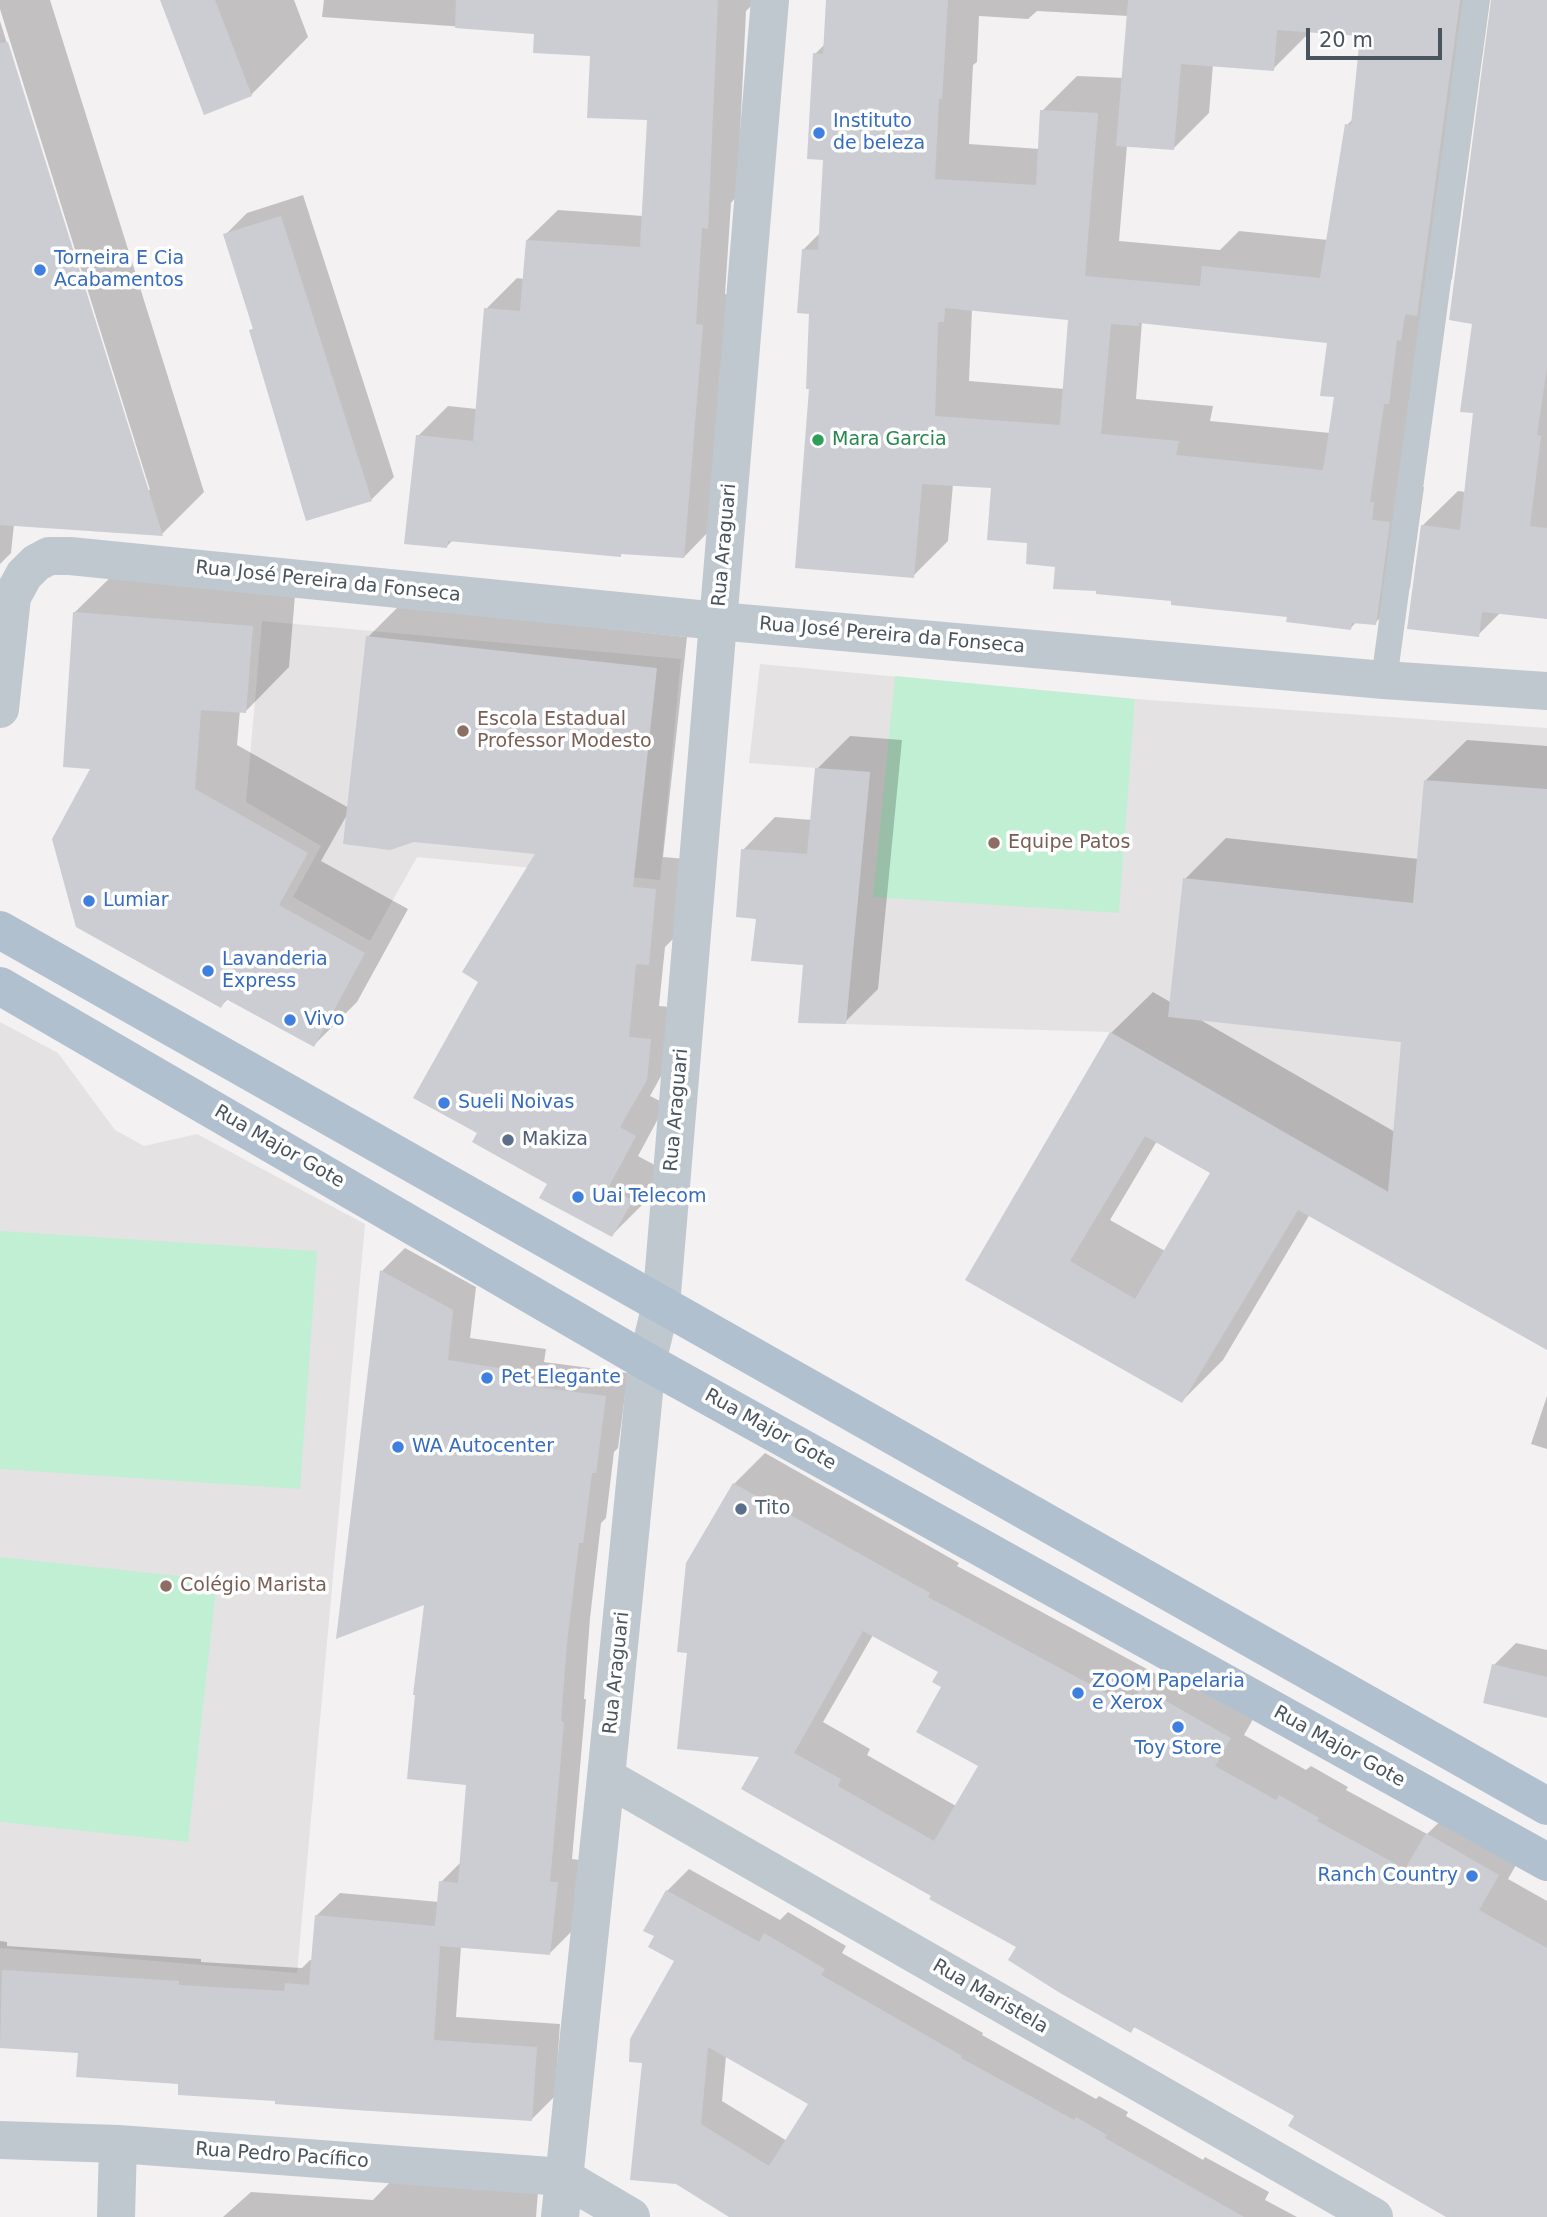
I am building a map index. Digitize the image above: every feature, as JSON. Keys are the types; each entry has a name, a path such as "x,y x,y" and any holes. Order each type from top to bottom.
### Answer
{"main road":[{"path":"0,930 1547,1806"},
{"name":"Rua Major Gote","path":"0,986 647,1362 1547,1862"}],"street":[{"name":"Rua Araguari","path":"560,2217 647,1362 661,1305 770,0"},
{"name":"Rua José Pereira da Fonseca","path":"0,709 12,597 24,575 36,563 49,556 718,621 1384,680 1547,691"},
{"name":"Rua Maristela","path":"606,1777 1374,2217"},
{"name":"Rua Pedro Pacífico","path":"0,2140 118,2144 563,2177"},
{"path":"116,2217 118,2144"},
{"path":"563,2177 631,2217"}],"lane":[{"path":"1384,680 1476,0"}],"shaded area":[{"name":"Escola Estadual Professor Modesto","path":"262,621 681,659 660,880 417,857 370,941 293,897 321,846 246,802"},
{"path":"760,664 1135,699 1547,728 1547,1283 1110,1032 846,1024 870,772 749,763"},
{"name":"Colégio Marista","path":"0,1022 58,1053 115,1130 144,1146 197,1134 365,1224 297,1973 0,1948"}],"green space":[{"path":"895,676 1135,699 1119,913 873,897"},
{"path":"0,1231 317,1251 300,1489 0,1469"},
{"path":"0,1557 217,1580 188,1842 0,1822"}],"building":[{"path":"160,0 215,0 252,96 204,115"},
{"path":"456,0 718,0 708,229 702,228 696,324 703,325 684,558 621,554 621,557 448,541 447,548 404,544 416,435 473,441 484,308 520,311 526,240 640,247 647,120 587,118 590,56 533,53 534,34 455,28"},
{"path":"826,0 948,0 935,179 1036,185 1040,110 1098,113 1085,276 1200,286 1202,266 1320,278 1345,124 1351,125 1360,36 1277,30 1274,71 1181,64 1174,150 1116,146 1128,0 1460,0 1417,316 1405,314 1401,341 1397,340 1389,404 1384,404 1370,502 1374,502 1372,520 1390,522 1376,625 1352,623 1351,630 1286,622 1287,617 1171,605 1171,601 1096,594 1096,591 1053,589 1055,567 1026,564 1027,543 987,540 991,488 922,484 914,578 795,568 809,389 806,389 809,314 797,313 802,249 818,250 823,160 807,159 813,53 823,54","holes":["945,308 1068,320 1060,425 935,416 938,322 944,322","1139,323 1327,343 1320,396 1334,397 1323,470 1176,455 1179,441 1101,434 1111,324 1139,326"]},
{"path":"1491,0 1547,0 1547,367 1537,435 1541,436 1530,526 1547,528 1547,619 1482,612 1479,637 1407,629 1421,525 1460,530 1473,413 1460,412 1472,324 1449,320"},
{"name":"Torneira E Cia Acabamentos","path":"8,42 163,536 0,525 0,43"},
{"path":"281,216 372,501 306,521 249,330 253,329 223,234"},
{"path":"73,612 253,626 246,713 201,710 195,789 308,853 279,905 365,953 314,1047 226,999 221,1008 76,927 52,839 90,769 63,767"},
{"path":"366,636 657,668 633,887 656,889 649,965 636,964 629,1037 651,1039 647,1080 620,1127 636,1136 608,1188 633,1200 612,1237 539,1198 547,1184 472,1142 477,1133 413,1098 478,982 462,972 535,854 414,842 390,850 343,844"},
{"path":"815,768 870,772 846,1024 798,1023 803,965 751,961 756,919 736,917 741,849 807,854"},
{"path":"1424,780 1547,789 1547,1350 1298,1210 1182,1403 965,1280 1110,1032 1388,1192 1401,1042 1168,1017 1183,878 1413,903","holes":["1145,1136 1210,1173 1135,1299 1070,1261"]},
{"path":"380,1270 453,1310 448,1360 523,1372 521,1385 606,1396 596,1473 592,1473 583,1543 579,1543 567,1643 561,1721 564,1722 550,1882 558,1882 550,1955 440,1946 434,2040 537,2047 532,2121 178,2095 178,2084 76,2077 78,2053 0,2048 2,1970 179,1981 179,1985 284,1991 285,1983 309,1985 315,1915 435,1926 439,1881 458,1883 466,1785 407,1779 413,1695 424,1605 336,1639"},
{"path":"733,1483 930,1593 928,1597 1130,1706 1141,1687 1231,1738 1215,1766 1276,1800 1279,1795 1319,1818 1317,1821 1405,1869 1426,1833 1499,1875 1479,1910 1547,1948 1547,2217 1446,2217 1288,2126 1294,2116 1134,2027 1131,2033 1060,1993 1008,1960 1016,1947 741,1789 759,1757 677,1749 687,1653 677,1652 686,1563","holes":["863,1631 938,1672 932,1682 941,1687 916,1732 978,1766 934,1841 838,1786 841,1779 794,1753"]},
{"path":"1492,1664 1547,1677 1547,1718 1483,1703"},
{"path":"666,1890 759,1942 764,1933 825,1969 821,1975 962,2056 961,2058 1074,2120 1076,2117 1107,2135 1105,2138 1244,2217 729,2217 676,2184 630,2180 642,2063 629,2062 630,2039 674,1961 648,1947 654,1936 643,1931","holes":["708,2047 808,2104 769,2166 701,2124"]}],"place":[{"name":"Instituto de beleza","path":"819,133"},
{"name":"Torneira E Cia Acabamentos","path":"40,270"},
{"name":"Mara Garcia","path":"818,440"},
{"name":"Escola Estadual Professor Modesto","path":"463,731"},
{"name":"Equipe Patos","path":"994,843"},
{"name":"Lumiar","path":"89,901"},
{"name":"Lavanderia Express","path":"208,971"},
{"name":"Vivo","path":"290,1020"},
{"name":"Sueli Noivas","path":"444,1103"},
{"name":"Makiza","path":"508,1140"},
{"name":"Uai Telecom","path":"578,1197"},
{"name":"Pet Elegante","path":"487,1378"},
{"name":"WA Autocenter","path":"398,1447"},
{"name":"Tito","path":"741,1509"},
{"name":"Colégio Marista","path":"166,1586"},
{"name":"ZOOM Papelaria e Xerox","path":"1078,1693"},
{"name":"Toy Store","path":"1178,1727"},
{"name":"Ranch Country","path":"1472,1876"}]}
